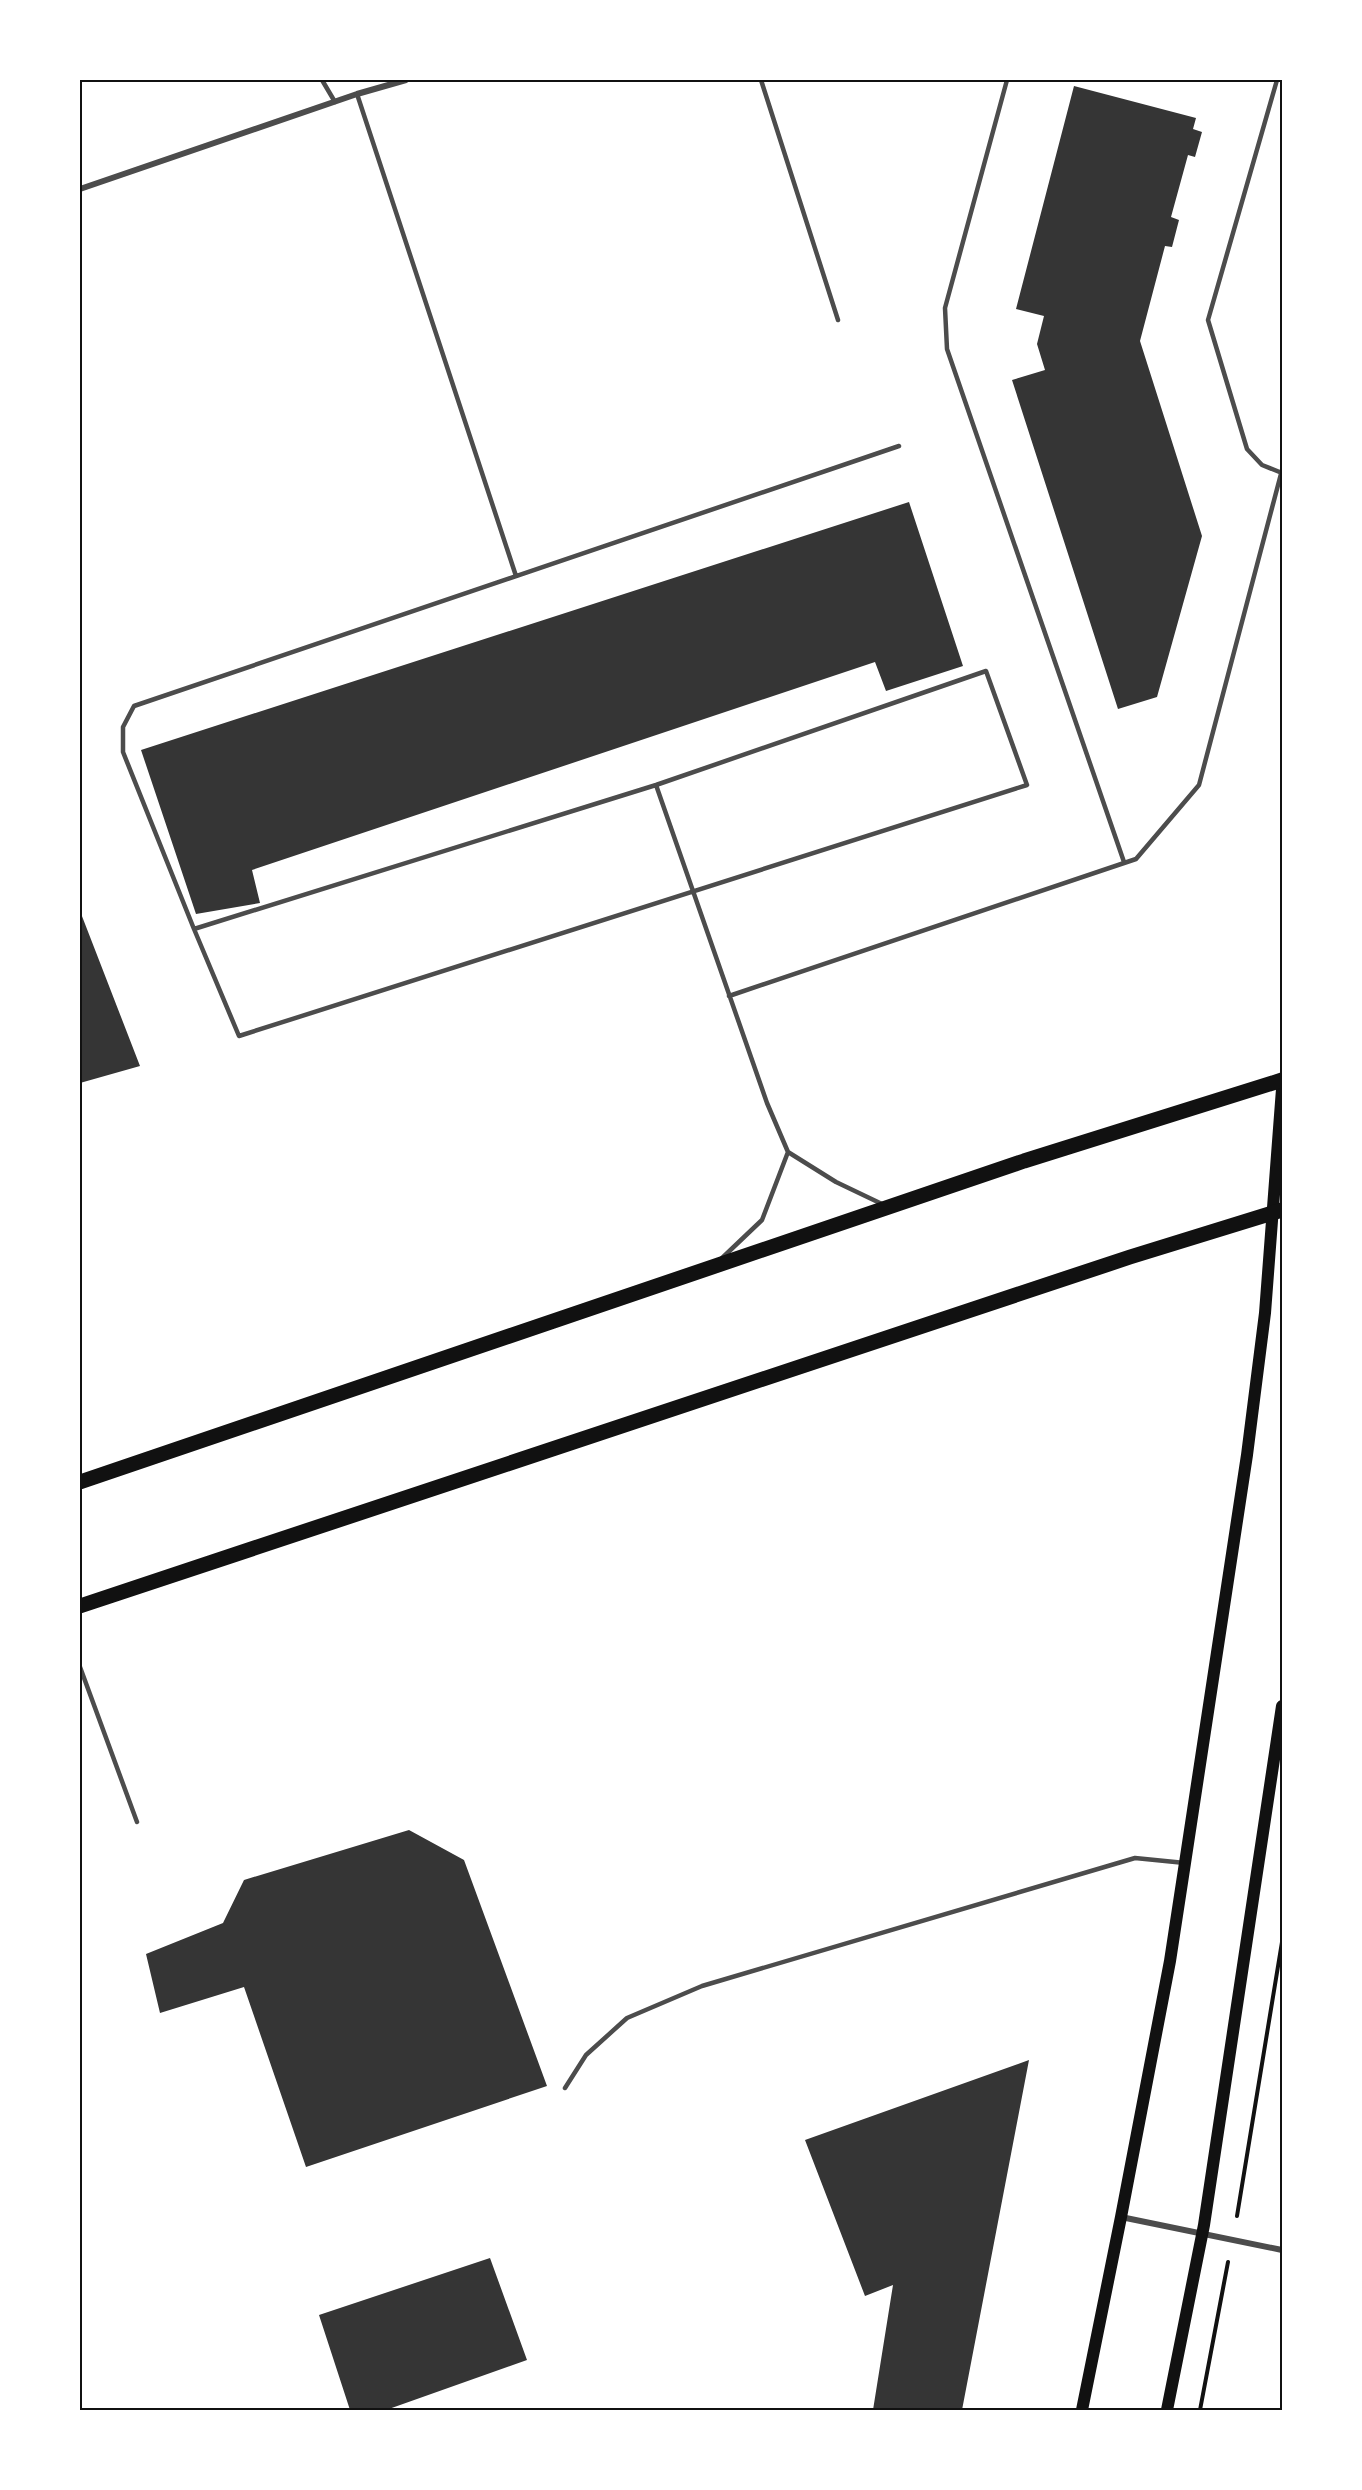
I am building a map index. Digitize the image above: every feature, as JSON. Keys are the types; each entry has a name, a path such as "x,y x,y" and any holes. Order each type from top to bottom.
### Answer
{"main road":[{"path":"80,1482 889,1207 1282,1080"},
{"path":"1082,2410 1122,2217 1170,1962 1185,1863 1248,1443 1279,1211 1282,1089"},
{"path":"80,1606 1112,1263 1279,1211"},
{"path":"1167,2410 1202,2233 1282,1706"}],"street":[{"path":"80,189 357,94 406,80"},
{"path":"1122,2217 1282,2250"}],"lane":[{"path":"322,80 335,102"},
{"path":"760,80 838,320"},
{"path":"1007,80 945,308 947,349 1124,862"},
{"path":"729,996 1136,859 1199,785 1282,472 1262,465 1247,448 1208,320 1277,80"},
{"path":"357,94 516,576"},
{"path":"194,929 656,785 986,671 1027,785 239,1036 194,929 123,752 123,727 134,706 899,446"},
{"path":"656,785 767,1103 788,1152 836,1182 889,1207"},
{"path":"711,1268 762,1220 788,1152"},
{"path":"80,1667 137,1821"},
{"path":"565,2088 586,2055 627,2018 702,1986 1135,1858 1185,1863"}],"path":[{"path":"1200,2410 1233,2239 1282,1942"}],"building":[{"path":"1074,86 1196,118 1193,129 1202,132 1195,157 1188,155 1171,217 1179,220 1172,247 1165,246 1140,341 1202,536 1157,697 1118,709 1012,380 1045,370 1037,344 1044,316 1016,309"},
{"path":"909,502 963,666 886,691 875,662 252,870 260,903 196,914 141,750"},
{"path":"80,911 140,1066 80,1083"},
{"path":"409,1830 464,1860 547,2086 306,2167 244,1987 160,2013 146,1954 223,1923 244,1880"},
{"path":"1029,2060 962,2410 873,2410 893,2285 865,2296 805,2140"},
{"path":"490,2258 527,2360 386,2410 350,2410 319,2315"}]}
